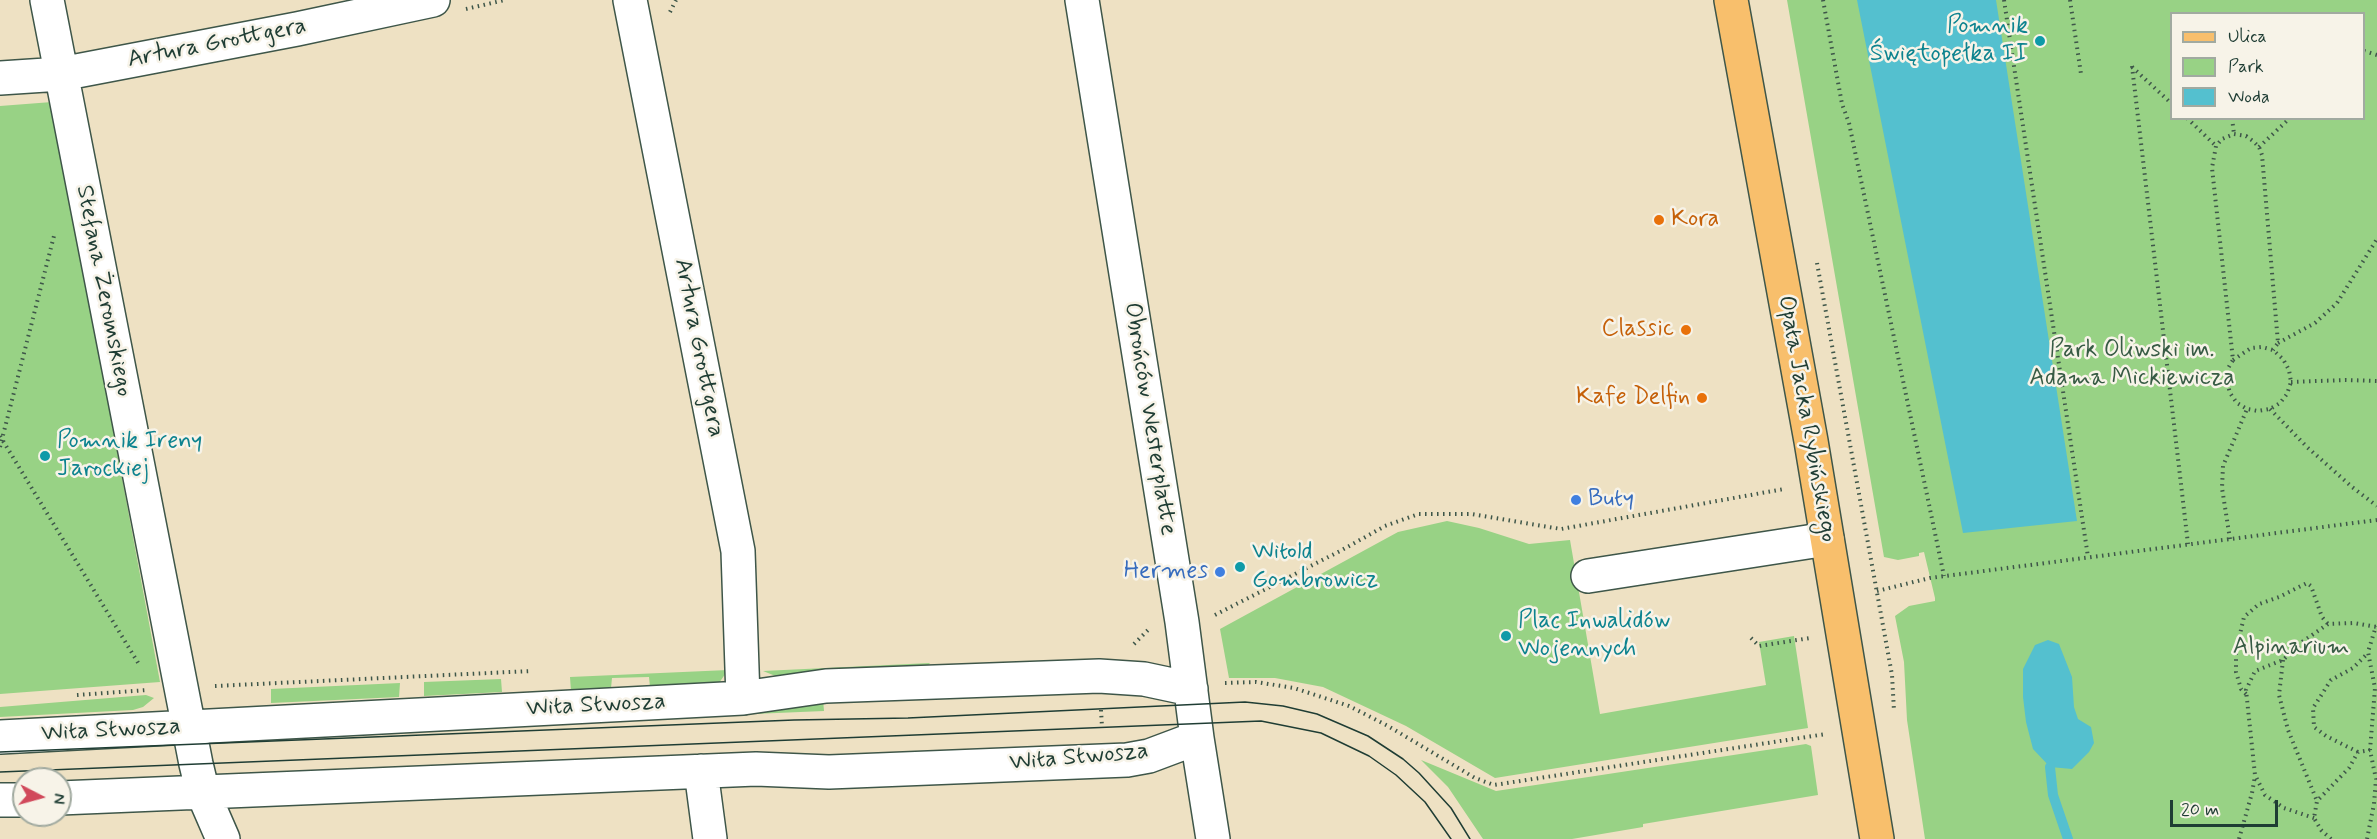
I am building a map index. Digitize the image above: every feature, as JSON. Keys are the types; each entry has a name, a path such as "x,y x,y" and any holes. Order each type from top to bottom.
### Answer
{"main road":[{"name":"Opata Jacka Rybińskiego","path":"1731,0 1827,539 1877,839"}],"street":[{"name":"Stefana Żeromskiego","path":"47,0 189,727 203,793 223,839"},
{"name":"Artura Grottgera","path":"0,78 61,74 297,29 433,0"},
{"name":"Artura Grottgera","path":"630,0 738,551 743,698"},
{"name":"Obrońców Westerplatte","path":"1082,0 1180,610 1204,687 1197,738 1213,839"},
{"path":"1588,576 1827,539"},
{"name":"Wita Stwosza","path":"0,737 743,698 826,686 1099,676 1204,687"},
{"name":"Wita Stwosza","path":"72,798 701,771 756,769 829,772 1103,760 1149,756 1197,738"},
{"path":"701,771 710,839"}],"path":[{"path":"1823,0 1842,104 1849,123 1944,576"},
{"path":"2004,0 2088,557"},
{"path":"2070,0 2080,74"},
{"path":"2170,102 2132,66 2188,544"},
{"path":"2189,120 2216,146"},
{"path":"2232,120 2234,134"},
{"path":"2259,147 2288,120"},
{"path":"2233,360 2212,168 2216,146 2234,134 2246,136 2259,147 2262,155 2278,343"},
{"path":"0,447 58,222"},
{"path":"2273,350 2278,343 2316,323 2337,303 2377,239"},
{"path":"2262,347 2273,350 2283,358 2289,370 2290,382 2287,394 2280,403 2270,409 2258,411 2247,409 2237,403 2230,393 2227,382 2228,370 2233,360 2252,348 2262,347"},
{"path":"2290,382 2377,381"},
{"path":"2230,539 2222,488 2223,466 2247,409"},
{"path":"2270,409 2307,447 2377,506"},
{"path":"1,438 145,675"},
{"path":"1857,478 1892,675 1896,722"},
{"path":"1207,619 1385,526 1419,514 1471,513 1560,529 1788,488"},
{"path":"1877,591 1944,576 2377,520"},
{"path":"2247,696 2241,689 2236,672 2236,651 2244,617 2259,604 2307,583 2311,586 2322,617 2328,624"},
{"path":"2239,839 2255,775 2246,690 2255,671 2283,660 2302,642 2328,624 2354,623 2377,626 2368,652 2353,668 2331,680 2313,708 2314,727 2326,736 2358,752 2370,750"},
{"path":"1751,638 1759,646 1812,638"},
{"path":"2367,839 2376,784 2370,750 2375,688 2368,652"},
{"path":"2283,660 2279,695 2288,730 2318,801"},
{"path":"214,686 539,671"},
{"path":"1099,676 1103,760"},
{"path":"1204,687 1256,682 1319,694 1350,706 1494,785 1827,734"},
{"path":"2314,818 2318,801 2349,768 2358,752"},
{"path":"2255,775 2265,795 2284,808 2314,818 2321,830 2331,839"}],"green space":[{"name":"Park Oliwski im. Adama Mickiewicza","path":"1787,0 2377,0 2377,839 1925,839 1907,720 1904,662 1895,616 1909,606 1935,601 1935,598 1924,552 1919,553 1919,556 1898,560 1884,557"},
{"path":"52,102 160,682 0,694 0,106"},
{"path":"1447,521 1479,528 1529,544 1570,540 1600,714 1766,685 1759,642 1794,636 1808,728 1495,778 1406,726 1323,687 1275,678 1229,678 1220,629 1398,532"},
{"path":"930,663 922,672 783,679 763,671"},
{"path":"728,670 719,683 650,687 649,677 612,678 611,688 571,691 570,677"},
{"path":"501,679 502,692 424,696 424,682"},
{"path":"400,683 399,697 271,703 271,689"},
{"path":"146,695 154,698 143,707 133,710 0,717 0,707"},
{"path":"823,699 824,711 753,714"},
{"path":"1806,744 1811,746 1818,795 1643,824 1643,827 1572,839 1483,839 1448,787 1421,760 1496,791"}],"water":[{"path":"1857,0 1996,0 2077,521 1963,533"},
{"path":"2048,640 2059,644 2072,677 2074,707 2078,719 2091,727 2094,743 2089,752 2072,769 2050,767 2033,749 2026,722 2023,669 2035,645"}],"waterway":[{"path":"2050,767 2053,795 2068,839"}],"tram line":[{"path":"0,752 794,720 908,718 1245,702 1283,706 1317,714 1368,736 1403,759 1419,773 1451,808 1470,839"},
{"path":"0,772 1261,721 1321,733 1369,756 1396,775 1425,802 1451,839"}],"place":[{"name":"Pomnik Świętopełka II","path":"2040,41"},
{"name":"Kora","path":"1659,220"},
{"name":"Classic","path":"1686,330"},
{"name":"Kafe Delfin","path":"1702,398"},
{"name":"Pomnik Ireny Jarockiej","path":"45,456"},
{"name":"Buty","path":"1576,500"},
{"name":"Witold Gombrowicz","path":"1240,567"},
{"name":"Hermes","path":"1220,572"},
{"name":"Plac Inwalidów Wojennych","path":"1506,636"}],"park label":[{"name":"Alpinarium","path":"2291,648"}]}
